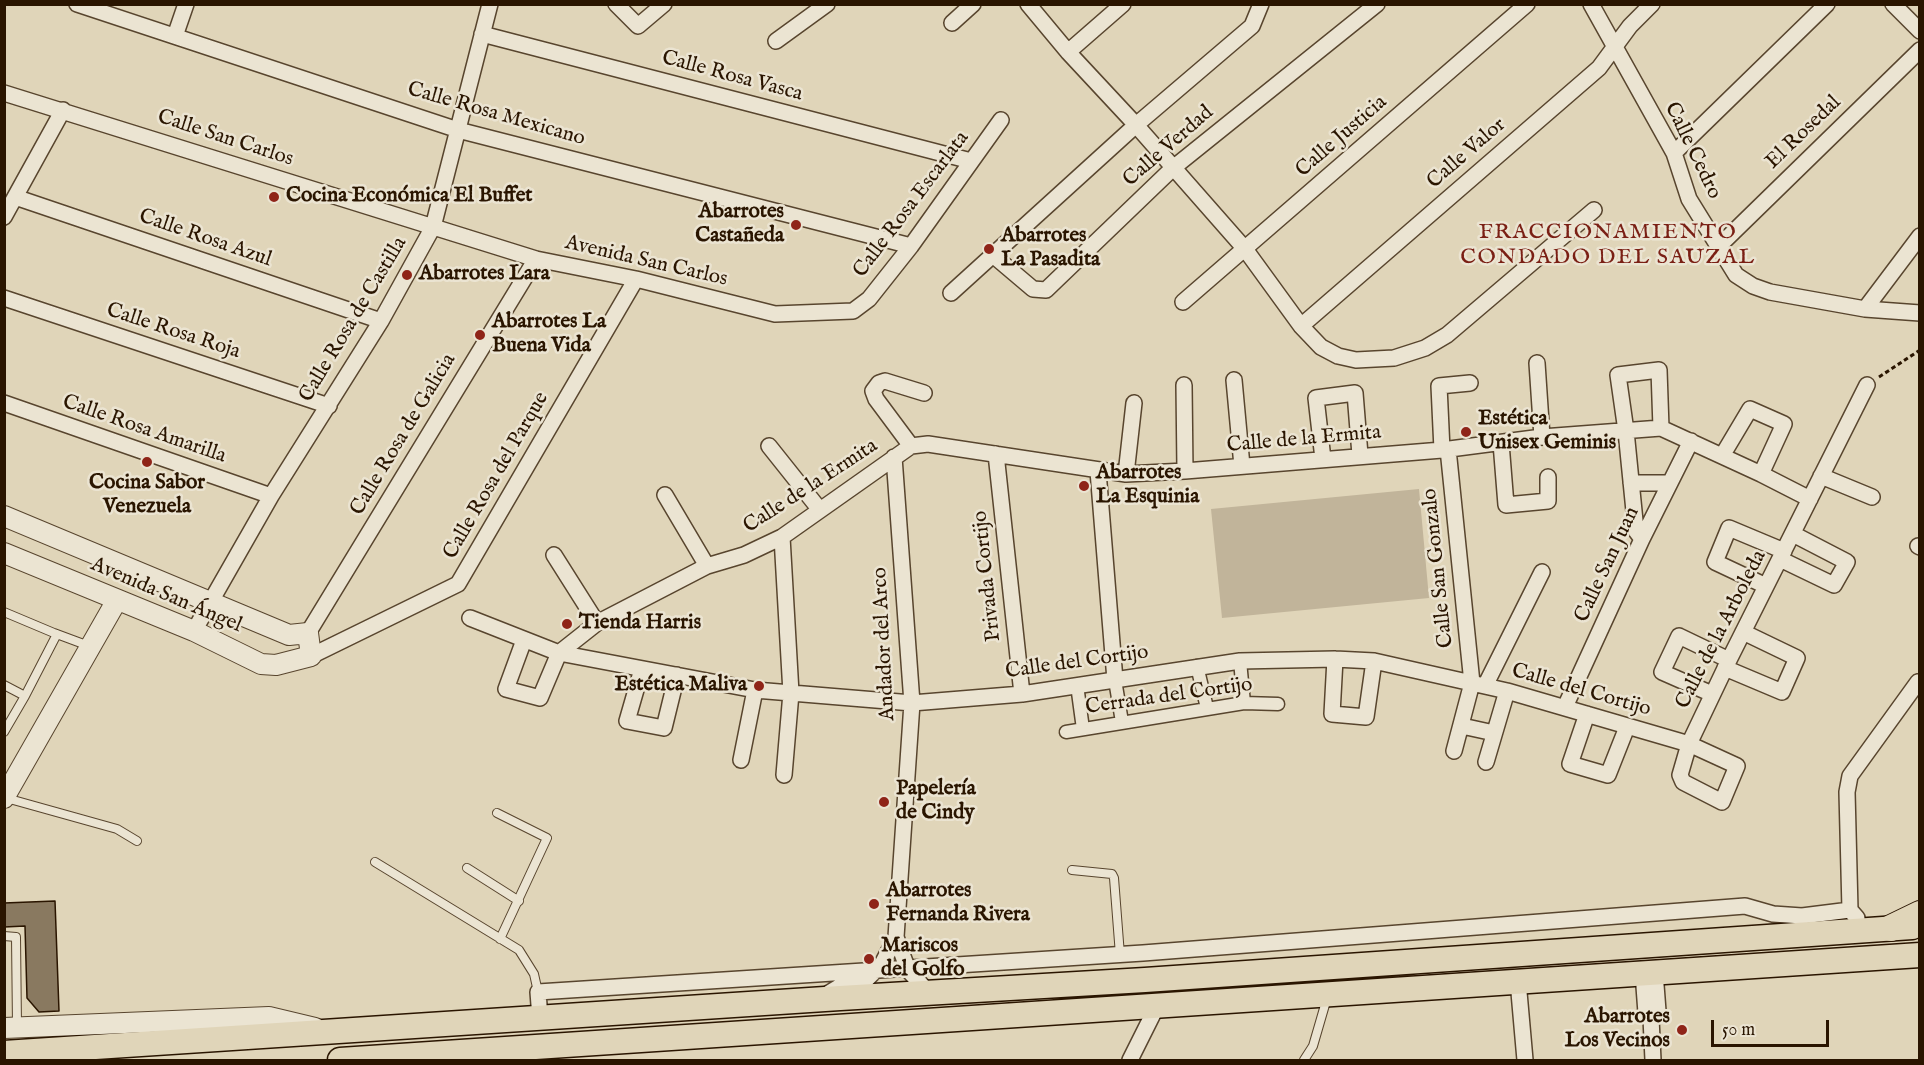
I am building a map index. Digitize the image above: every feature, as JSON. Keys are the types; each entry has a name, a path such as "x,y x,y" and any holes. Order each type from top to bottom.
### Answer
{"highway":[{"path":"1880,929 1920,914"}],"main road":[{"path":"4,1053 817,999 1145,980 1920,927"},
{"path":"340,1060 399,1059 544,1047 1920,955"},
{"path":"817,999 819,1029"},
{"path":"540,1018 544,1047"}],"street":[{"name":"Calle Rosa Mexicano","path":"77,4 458,130 911,246"},
{"path":"175,36 186,4"},
{"name":"Calle Rosa de Castilla","path":"194,632 271,496 381,321 433,227 490,4"},
{"path":"616,4 638,26 664,4"},
{"path":"776,41 827,4"},
{"path":"952,23 973,4"},
{"path":"1028,4 1068,52 1245,249 1301,326 1321,347 1338,356 1356,360 1394,358 1425,348 1447,335 1594,210"},
{"path":"1068,52 1123,4"},
{"path":"951,293 1136,125 1252,26 1261,4"},
{"name":"Calle Verdad","path":"994,256 1033,289 1046,290 1173,168 1377,4"},
{"name":"Calle Justicia","path":"1183,302 1527,4"},
{"name":"Calle Cedro","path":"1591,4 1674,153 1689,199 1736,275 1753,286 1770,292 1865,309 1920,314"},
{"name":"Calle Valor","path":"1301,326 1599,68 1630,26 1652,4"},
{"path":"1674,153 1827,4"},
{"path":"1893,4 1920,31"},
{"name":"Calle Rosa Vasca","path":"482,34 971,161"},
{"name":"El Rosedal","path":"1718,247 1920,50"},
{"name":"Calle San Carlos","path":"4,93 433,227"},
{"path":"4,217 63,110"},
{"name":"Calle Rosa Escarlata","path":"854,311 869,299 911,246 1001,120"},
{"name":"Calle Rosa Azul","path":"15,197 381,321"},
{"name":"Avenida San Carlos","path":"433,227 536,259 636,279 775,314 854,311"},
{"path":"1865,309 1920,236"},
{"name":"Calle Rosa de Galicia","path":"308,633 536,259"},
{"name":"Calle Rosa del Parque","path":"311,656 458,584 636,279"},
{"name":"Calle Rosa Roja","path":"4,297 328,406"},
{"path":"1536,363 1542,437"},
{"path":"1642,539 1636,531 1618,375 1659,370 1661,428"},
{"path":"1234,380 1242,466"},
{"path":"911,446 873,392 879,383 885,381 924,393"},
{"name":"Calle San Gonzalo","path":"1470,383 1439,386 1445,449 1478,685"},
{"path":"1184,385 1185,471"},
{"name":"Calle de la Arboleda","path":"1683,782 1680,775 1689,744 1712,694 1868,385"},
{"path":"1323,459 1316,398 1355,393 1360,455"},
{"name":"Calle Rosa Amarilla","path":"4,403 271,496"},
{"path":"1126,474 1134,403"},
{"path":"1722,456 1750,409 1784,424 1761,474"},
{"name":"Calle de la Ermita","path":"559,653 597,623 707,566 744,555 782,537 911,446 928,444 1126,474 1445,449 1542,437 1661,428 1810,499"},
{"name":"Calle San Juan","path":"1565,707 1642,539 1691,441"},
{"path":"1501,443 1506,505 1548,501 1548,477"},
{"path":"769,446 820,510"},
{"name":"Privada Cortijo","path":"996,454 1022,694"},
{"name":"Andador del Arco","path":"817,999 838,987 863,983 882,964 896,937 912,703 894,457"},
{"path":"1098,471 1115,680 1122,722"},
{"path":"1821,476 1872,497"},
{"path":"1631,483 1670,483"},
{"path":"665,495 707,566"},
{"name":"Avenida San Ángel","path":"4,516 289,635 308,633"},
{"path":"1766,586 1715,562 1729,528 1834,585 1847,562 1793,534"},
{"path":"13,557 37,530"},
{"path":"782,537 791,693 784,775"},
{"path":"554,555 597,623"},
{"name":"Avenida San Ángel","path":"13,557 194,632 261,664 276,665 311,656"},
{"path":"1454,751 1478,685 1542,572"},
{"path":"5,798 117,600"},
{"name":"Calle del Cortijo","path":"470,618 559,653 642,669 755,690 912,703 1022,694 1240,661 1335,659 1374,661 1507,691 1565,707 1689,744 1737,766 1722,802 1683,782"},
{"path":"1712,694 1662,672 1678,636 1782,692 1797,658 1743,632"},
{"path":"308,633 311,656"},
{"path":"524,640 506,689 540,698 559,653"},
{"path":"1335,659 1332,714 1366,717 1374,661"},
{"path":"1240,661 1244,703"},
{"path":"1197,666 1206,708"},
{"path":"642,669 627,721 664,728 677,675"},
{"path":"1850,910 1848,792 1850,776 1918,682"},
{"path":"1077,686 1083,729"},
{"path":"741,760 755,690"},
{"path":"1486,762 1507,691"},
{"name":"Cerrada del Cortijo","path":"1066,732 1206,708 1244,703 1278,704"},
{"path":"1587,714 1570,764 1608,775 1627,727"},
{"path":"1462,726 1494,733"},
{"path":"540,1018 538,992 1120,955 1745,906 1773,914 1802,916 1850,910 1880,929"},
{"path":"1773,914 1788,936"},
{"name":"Andador del Arco","path":"896,937 908,970 929,993"},
{"path":"1215,947 1217,975"},
{"path":"1143,953 1145,980"},
{"path":"1649,973 1653,1060"},
{"path":"1518,981 1525,1060"},
{"path":"695,982 696,1008"},
{"path":"597,988 599,1014"},
{"path":"1130,1060 1157,1006"},
{"path":"11,1027 269,1017 330,1032"}],"lane":[{"path":"4,612 91,647"},
{"path":"4,732 57,634"},
{"path":"4,685 25,696"},
{"path":"5,798 117,829 137,841"},
{"path":"497,813 547,838 500,939"},
{"path":"375,862 519,951 534,974 538,992"},
{"path":"467,868 519,901"},
{"path":"1072,870 1112,874 1120,955"},
{"path":"4,936 16,937 11,1027"},
{"path":"1304,1060 1313,1046 1328,994"}],"path":[{"path":"1868,385 1920,350"}],"shaded area":[{"path":"1419,489 1429,598 1222,618 1211,509"}],"building":[{"path":"55,901 59,1011 39,1012 27,998 25,926 4,927 4,903"}],"place":[{"name":"Cocina Económica El Buffet","path":"274,197"},
{"name":"Abarrotes Castañeda","path":"796,225"},
{"name":"Abarrotes La Pasadita","path":"989,249"},
{"name":"Abarrotes Lara","path":"407,275"},
{"name":"Abarrotes La Buena Vida","path":"480,335"},
{"name":"Estética Unisex Geminis","path":"1466,432"},
{"name":"Cocina Sabor Venezuela","path":"147,462"},
{"name":"Abarrotes La Esquinia","path":"1084,486"},
{"name":"Tienda Harris","path":"567,624"},
{"name":"Estética Maliva","path":"759,686"},
{"name":"Papelería de Cindy","path":"884,802"},
{"name":"Abarrotes Fernanda Rivera","path":"874,904"},
{"name":"Mariscos del Golfo","path":"869,959"},
{"name":"Abarrotes Los Vecinos","path":"1682,1030"}],"district":[{"name":"FRACCIONAMIENTO CONDADO DEL SAUZAL","path":"1608,246"}]}
